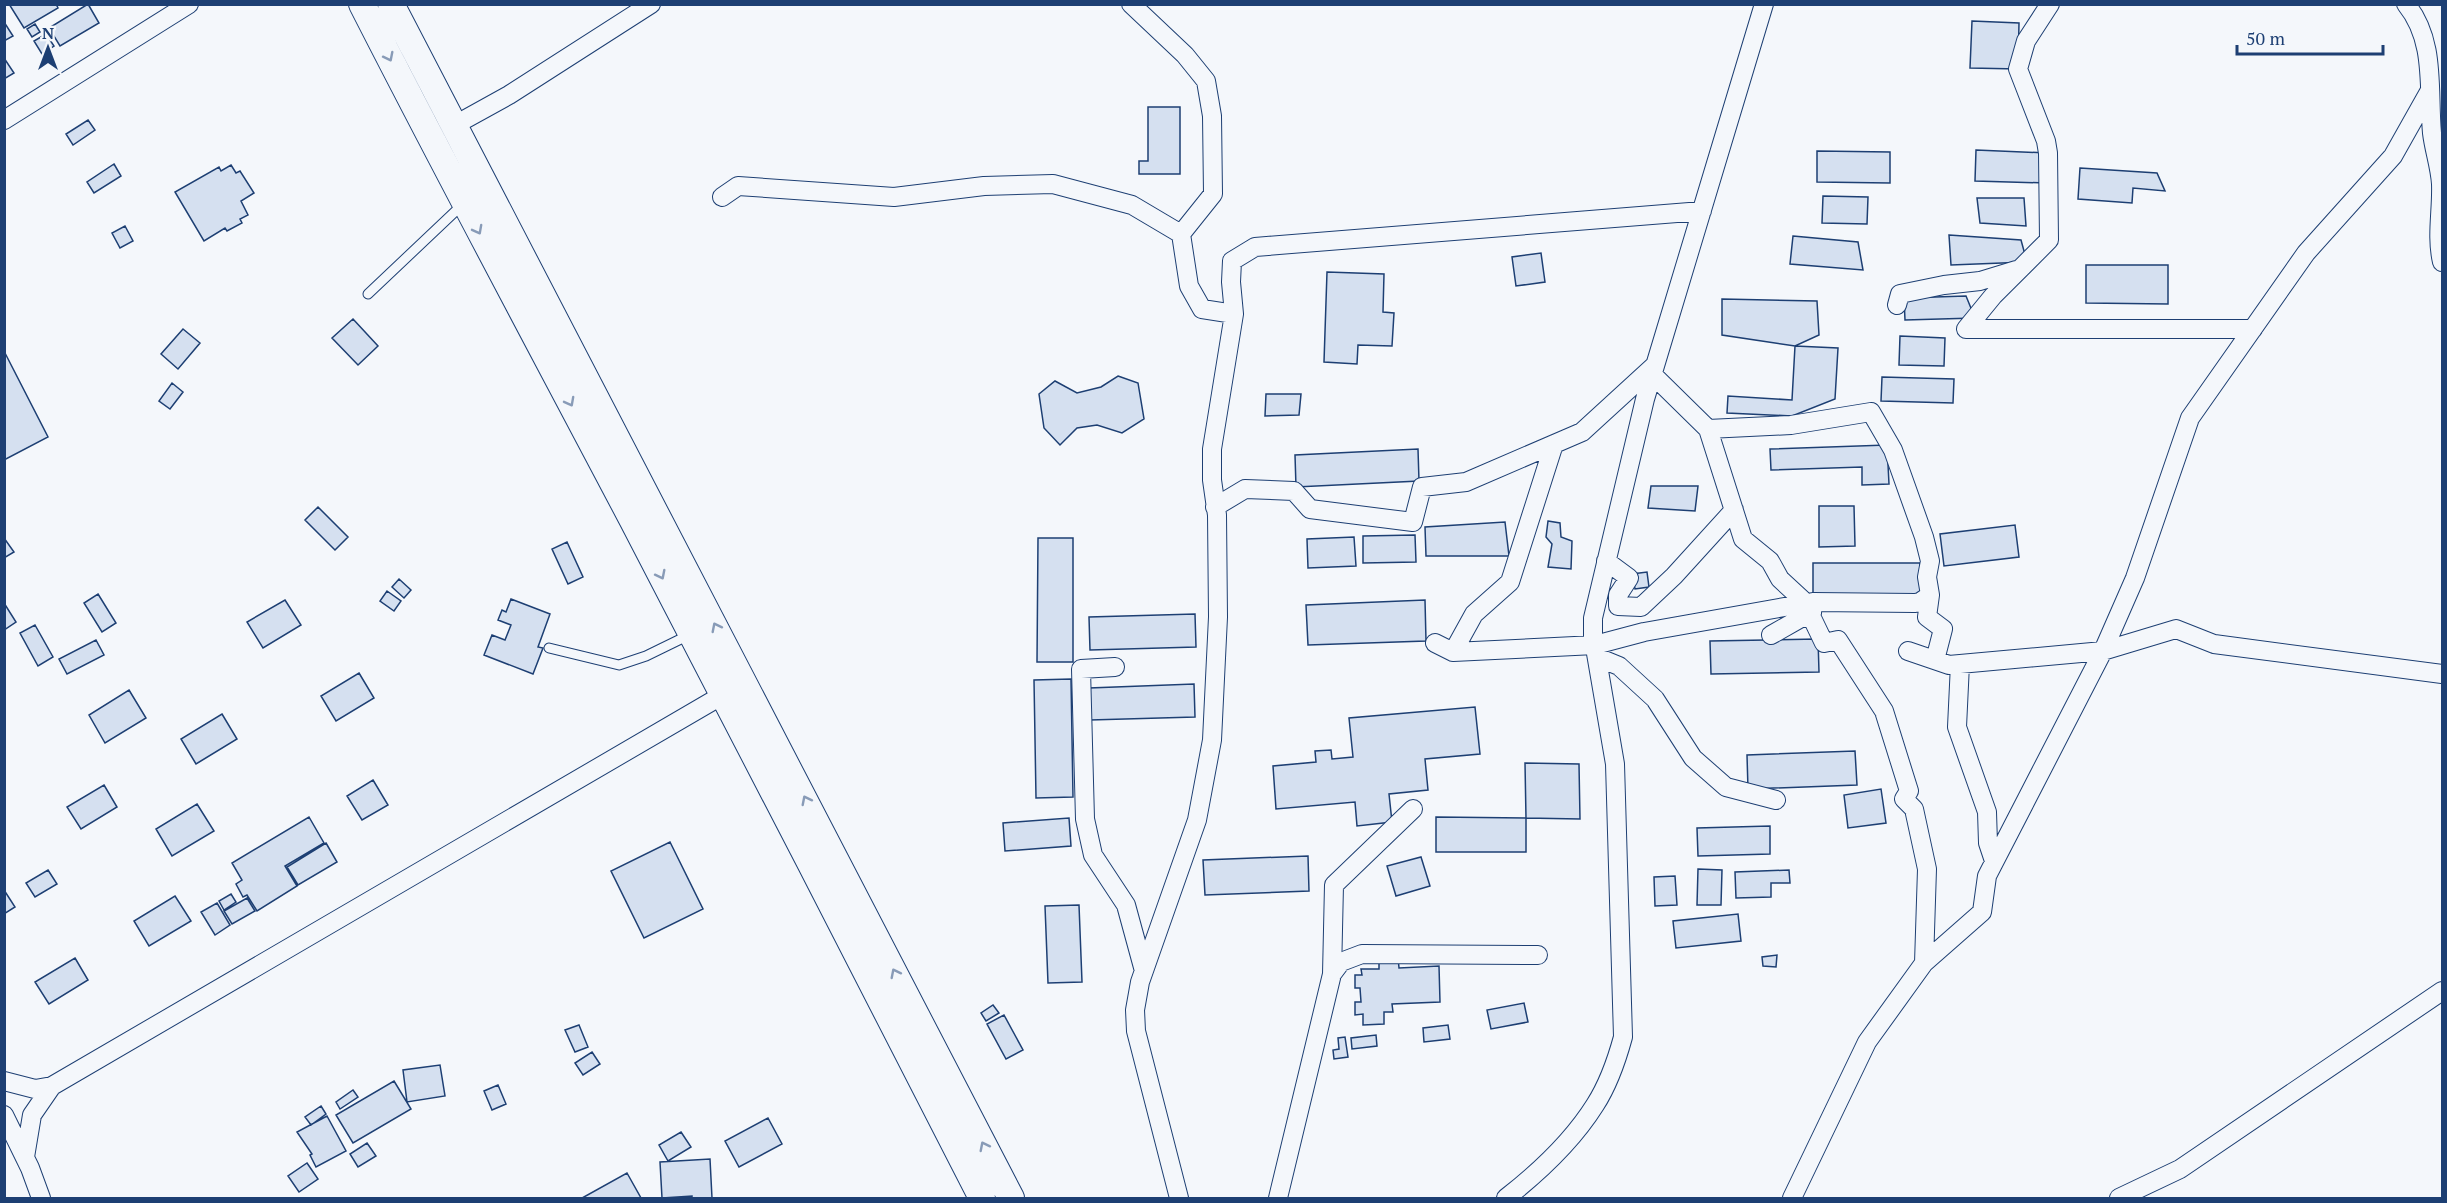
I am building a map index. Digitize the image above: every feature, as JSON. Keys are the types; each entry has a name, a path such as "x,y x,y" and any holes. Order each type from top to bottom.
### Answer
{"main road":[{"path":"362,4 855,950 981,1198"},
{"path":"391,4 1011,1198"}],"street":[{"path":"4,120 189,4"},
{"path":"453,126 509,95 651,4"},
{"path":"1131,4 1185,55 1206,81 1212,116 1213,194 1181,234 1189,286 1202,309 1234,314"},
{"path":"1506,1198 1540,1172 1596,1104 1617,1057 1623,1037 1615,764 1596,651 1593,618 1653,370 1764,4"},
{"path":"2050,4 2026,41 2018,69 2047,147 2049,240 1993,296 1966,329 2253,329"},
{"path":"2406,4 2418,20 2426,39 2432,135 2441,182 2439,241 2442,262"},
{"path":"1792,1198 1867,1042 1924,963 1982,912 1987,876 2103,651 2135,578 2190,418 2306,253 2393,156 2429,92"},
{"path":"722,197 738,186 894,197 984,186 1053,184 1132,205 1181,234"},
{"path":"1179,1198 1136,1031 1135,1010 1144,971 1197,820 1212,740 1218,617 1212,449 1234,314 1232,261 1255,248 1702,211"},
{"path":"1897,305 1900,294 1944,285 1980,281 2021,268"},
{"path":"1653,370 1708,429 1743,539 1770,561 1780,579 1811,608 1824,643 1838,640 1884,711 1905,772 1909,791 1904,799 1914,809 1928,868 1924,963"},
{"path":"1215,507 1245,489 1294,491 1310,509 1413,522 1422,487 1466,482 1582,432 1653,370"},
{"path":"1708,429 1791,424 1870,412 1893,450 1924,537 1930,561 1927,577 1930,595 1927,617 1943,629 1935,660"},
{"path":"1454,652 1474,614 1510,582 1554,444"},
{"path":"1606,561 1629,578 1617,596 1618,606 1641,607 1674,576 1734,510"},
{"path":"1435,643 1454,652 1596,651 1644,632 1811,608 1915,603 1930,595"},
{"path":"1771,635 1801,618 1811,608"},
{"path":"1908,651 1949,665 2103,651 2176,629 2214,644 2442,674"},
{"path":"1596,651 1619,666 1655,699 1694,758 1726,788 1776,800"},
{"path":"1960,664 1957,727 1987,812 1988,843 1994,861"},
{"path":"1114,667 1081,669 1085,819 1093,855 1126,905 1144,971"},
{"path":"4,1080 35,1089 52,1086 745,683"},
{"path":"1278,1198 1332,974 1334,885 1413,809"},
{"path":"1332,974 1341,962 1362,954 1538,955"},
{"path":"2119,1198 2180,1169 2442,991"},
{"path":"25,1157 32,1115 52,1086"},
{"path":"4,1115 25,1157 41,1198"}],"lane":[{"path":"368,294 464,203"},
{"path":"549,648 619,665 646,656 691,634"}],"building":[{"path":"9,4 56,4 58,8 24,28"},
{"path":"88,4 99,23 60,46 49,28"},
{"path":"1972,21 2019,23 2018,69 1970,68"},
{"path":"4,22 13,36 4,41"},
{"path":"35,24 40,32 32,37 27,29"},
{"path":"46,34 54,46 42,54 34,41"},
{"path":"4,58 14,73 4,79"},
{"path":"1148,107 1180,107 1180,174 1139,174 1139,161 1148,161"},
{"path":"88,120 95,130 73,145 66,134"},
{"path":"1976,150 2048,153 2047,183 1975,181"},
{"path":"1817,151 1890,152 1890,183 1817,182"},
{"path":"114,164 121,176 94,193 87,182"},
{"path":"231,165 236,173 240,171 254,193 241,201 248,215 240,219 242,223 227,231 225,228 204,241 175,192 219,167 221,171"},
{"path":"2080,168 2157,173 2165,191 2133,188 2132,203 2078,199"},
{"path":"1823,196 1868,197 1867,224 1822,223"},
{"path":"1977,198 2024,198 2026,226 1980,223"},
{"path":"125,226 133,241 120,248 112,233"},
{"path":"1949,235 2021,240 2027,262 1951,265"},
{"path":"1793,236 1858,242 1863,270 1790,264"},
{"path":"1541,253 1545,282 1516,286 1512,257"},
{"path":"2086,265 2168,265 2168,304 2086,303"},
{"path":"1327,272 1384,274 1383,312 1394,313 1392,346 1358,345 1357,364 1324,362"},
{"path":"1966,296 1975,318 1905,320 1904,298"},
{"path":"1722,299 1817,301 1819,335 1795,346 1722,335"},
{"path":"353,319 378,346 358,365 332,338"},
{"path":"183,329 200,343 178,369 161,354"},
{"path":"1900,336 1945,338 1944,366 1899,365"},
{"path":"1795,346 1838,348 1835,399 1792,416 1727,413 1728,396 1792,400"},
{"path":"4,354 48,437 4,460"},
{"path":"1118,376 1138,383 1144,419 1122,433 1097,425 1077,428 1060,445 1044,428 1039,394 1055,381 1077,393 1101,387"},
{"path":"1882,377 1954,379 1953,403 1881,401"},
{"path":"172,383 183,392 170,409 159,401"},
{"path":"1266,394 1301,394 1299,415 1265,416"},
{"path":"1887,445 1889,484 1862,485 1862,467 1771,470 1770,449"},
{"path":"1418,449 1419,481 1296,487 1295,455"},
{"path":"1651,486 1698,486 1695,511 1648,508"},
{"path":"1819,506 1854,506 1855,546 1819,547"},
{"path":"318,507 348,537 335,550 305,520"},
{"path":"1548,521 1560,523 1561,537 1572,541 1571,569 1548,567 1552,544 1546,537"},
{"path":"1505,522 1509,556 1426,556 1425,527"},
{"path":"2015,525 2019,557 1944,566 1940,534"},
{"path":"1415,535 1416,562 1363,563 1363,536"},
{"path":"1354,537 1356,566 1308,568 1307,539"},
{"path":"4,538 14,552 4,558"},
{"path":"1038,538 1073,538 1073,662 1037,662"},
{"path":"567,542 583,577 568,584 552,549"},
{"path":"1813,563 1920,563 1920,599 1813,599"},
{"path":"1647,572 1649,587 1635,589 1632,574"},
{"path":"399,579 411,590 404,598 392,587"},
{"path":"387,591 401,601 394,611 380,601"},
{"path":"98,594 116,623 102,632 84,603"},
{"path":"511,599 550,614 538,647 543,648 533,674 484,655 492,635 505,640 511,625 498,620 502,610 506,612"},
{"path":"285,600 301,625 263,648 247,622"},
{"path":"1425,600 1426,641 1308,645 1306,605"},
{"path":"4,603 16,622 4,630"},
{"path":"1195,614 1196,647 1090,650 1089,617"},
{"path":"35,625 53,657 38,666 20,633"},
{"path":"1818,639 1819,672 1711,674 1710,641"},
{"path":"96,640 104,655 67,674 59,659"},
{"path":"359,673 374,698 336,721 321,696"},
{"path":"1071,679 1073,797 1036,798 1034,680"},
{"path":"1194,684 1195,717 1090,720 1089,688"},
{"path":"129,690 146,718 105,743 89,715"},
{"path":"1475,707 1480,754 1425,759 1428,790 1389,794 1392,822 1357,826 1355,802 1276,809 1273,766 1316,762 1315,751 1331,750 1332,759 1353,757 1349,718"},
{"path":"222,714 237,739 196,764 181,739"},
{"path":"1855,751 1857,785 1748,789 1747,755"},
{"path":"1525,763 1579,764 1580,819 1526,818"},
{"path":"373,780 388,805 362,820 347,796"},
{"path":"104,785 117,807 81,829 67,807"},
{"path":"1881,789 1886,823 1848,828 1844,795"},
{"path":"197,804 214,831 172,856 156,829"},
{"path":"309,817 324,843 285,866 297,886 257,911 247,895 243,897 236,884 242,880 232,863"},
{"path":"1436,817 1526,818 1526,852 1436,852"},
{"path":"1069,818 1071,846 1005,851 1003,823"},
{"path":"1770,826 1770,854 1698,856 1697,828"},
{"path":"670,842 703,909 644,938 611,871"},
{"path":"326,843 337,862 298,885 287,867"},
{"path":"1308,856 1309,891 1205,895 1203,860"},
{"path":"1421,857 1430,886 1396,896 1387,866"},
{"path":"1698,869 1722,870 1721,905 1697,905"},
{"path":"48,870 57,884 35,897 26,883"},
{"path":"1789,870 1790,883 1771,883 1771,897 1736,898 1735,872"},
{"path":"1675,876 1677,905 1655,906 1654,877"},
{"path":"4,890 15,907 4,914"},
{"path":"231,894 236,902 224,910 219,901"},
{"path":"175,896 191,921 149,946 134,921"},
{"path":"247,898 255,911 232,924 224,911"},
{"path":"217,903 230,925 215,935 201,912"},
{"path":"1079,905 1082,982 1048,983 1045,906"},
{"path":"1738,914 1741,941 1676,948 1673,921"},
{"path":"1777,955 1776,967 1763,966 1762,957"},
{"path":"1398,957 1399,968 1439,966 1440,1002 1392,1004 1393,1012 1384,1012 1384,1024 1363,1025 1363,1014 1355,1015 1355,1002 1361,1002 1360,988 1355,988 1355,975 1362,975 1361,969 1379,969 1379,958"},
{"path":"75,958 88,980 49,1004 35,982"},
{"path":"1524,1003 1528,1022 1491,1029 1487,1010"},
{"path":"993,1005 999,1013 986,1021 981,1013"},
{"path":"1004,1015 1023,1050 1006,1059 987,1024"},
{"path":"579,1025 588,1047 575,1052 565,1030"},
{"path":"1448,1025 1450,1039 1424,1042 1423,1028"},
{"path":"1376,1035 1377,1046 1352,1049 1351,1038"},
{"path":"1345,1037 1348,1057 1334,1059 1333,1050 1339,1049 1338,1038"},
{"path":"592,1052 600,1064 583,1075 575,1063"},
{"path":"440,1065 445,1096 407,1102 403,1070"},
{"path":"394,1081 411,1109 353,1143 336,1115"},
{"path":"498,1085 506,1104 492,1110 484,1091"},
{"path":"353,1090 358,1097 340,1109 336,1102"},
{"path":"321,1106 326,1114 311,1125 305,1117"},
{"path":"327,1116 346,1151 316,1167 310,1155 312,1154 297,1132"},
{"path":"768,1118 782,1144 739,1167 725,1141"},
{"path":"681,1132 691,1147 668,1161 659,1145"},
{"path":"367,1143 376,1156 358,1167 350,1154"},
{"path":"710,1159 712,1198 692,1198 692,1196 662,1198 660,1162"},
{"path":"307,1163 318,1179 299,1192 288,1176"},
{"path":"627,1173 641,1198 582,1198"}]}
